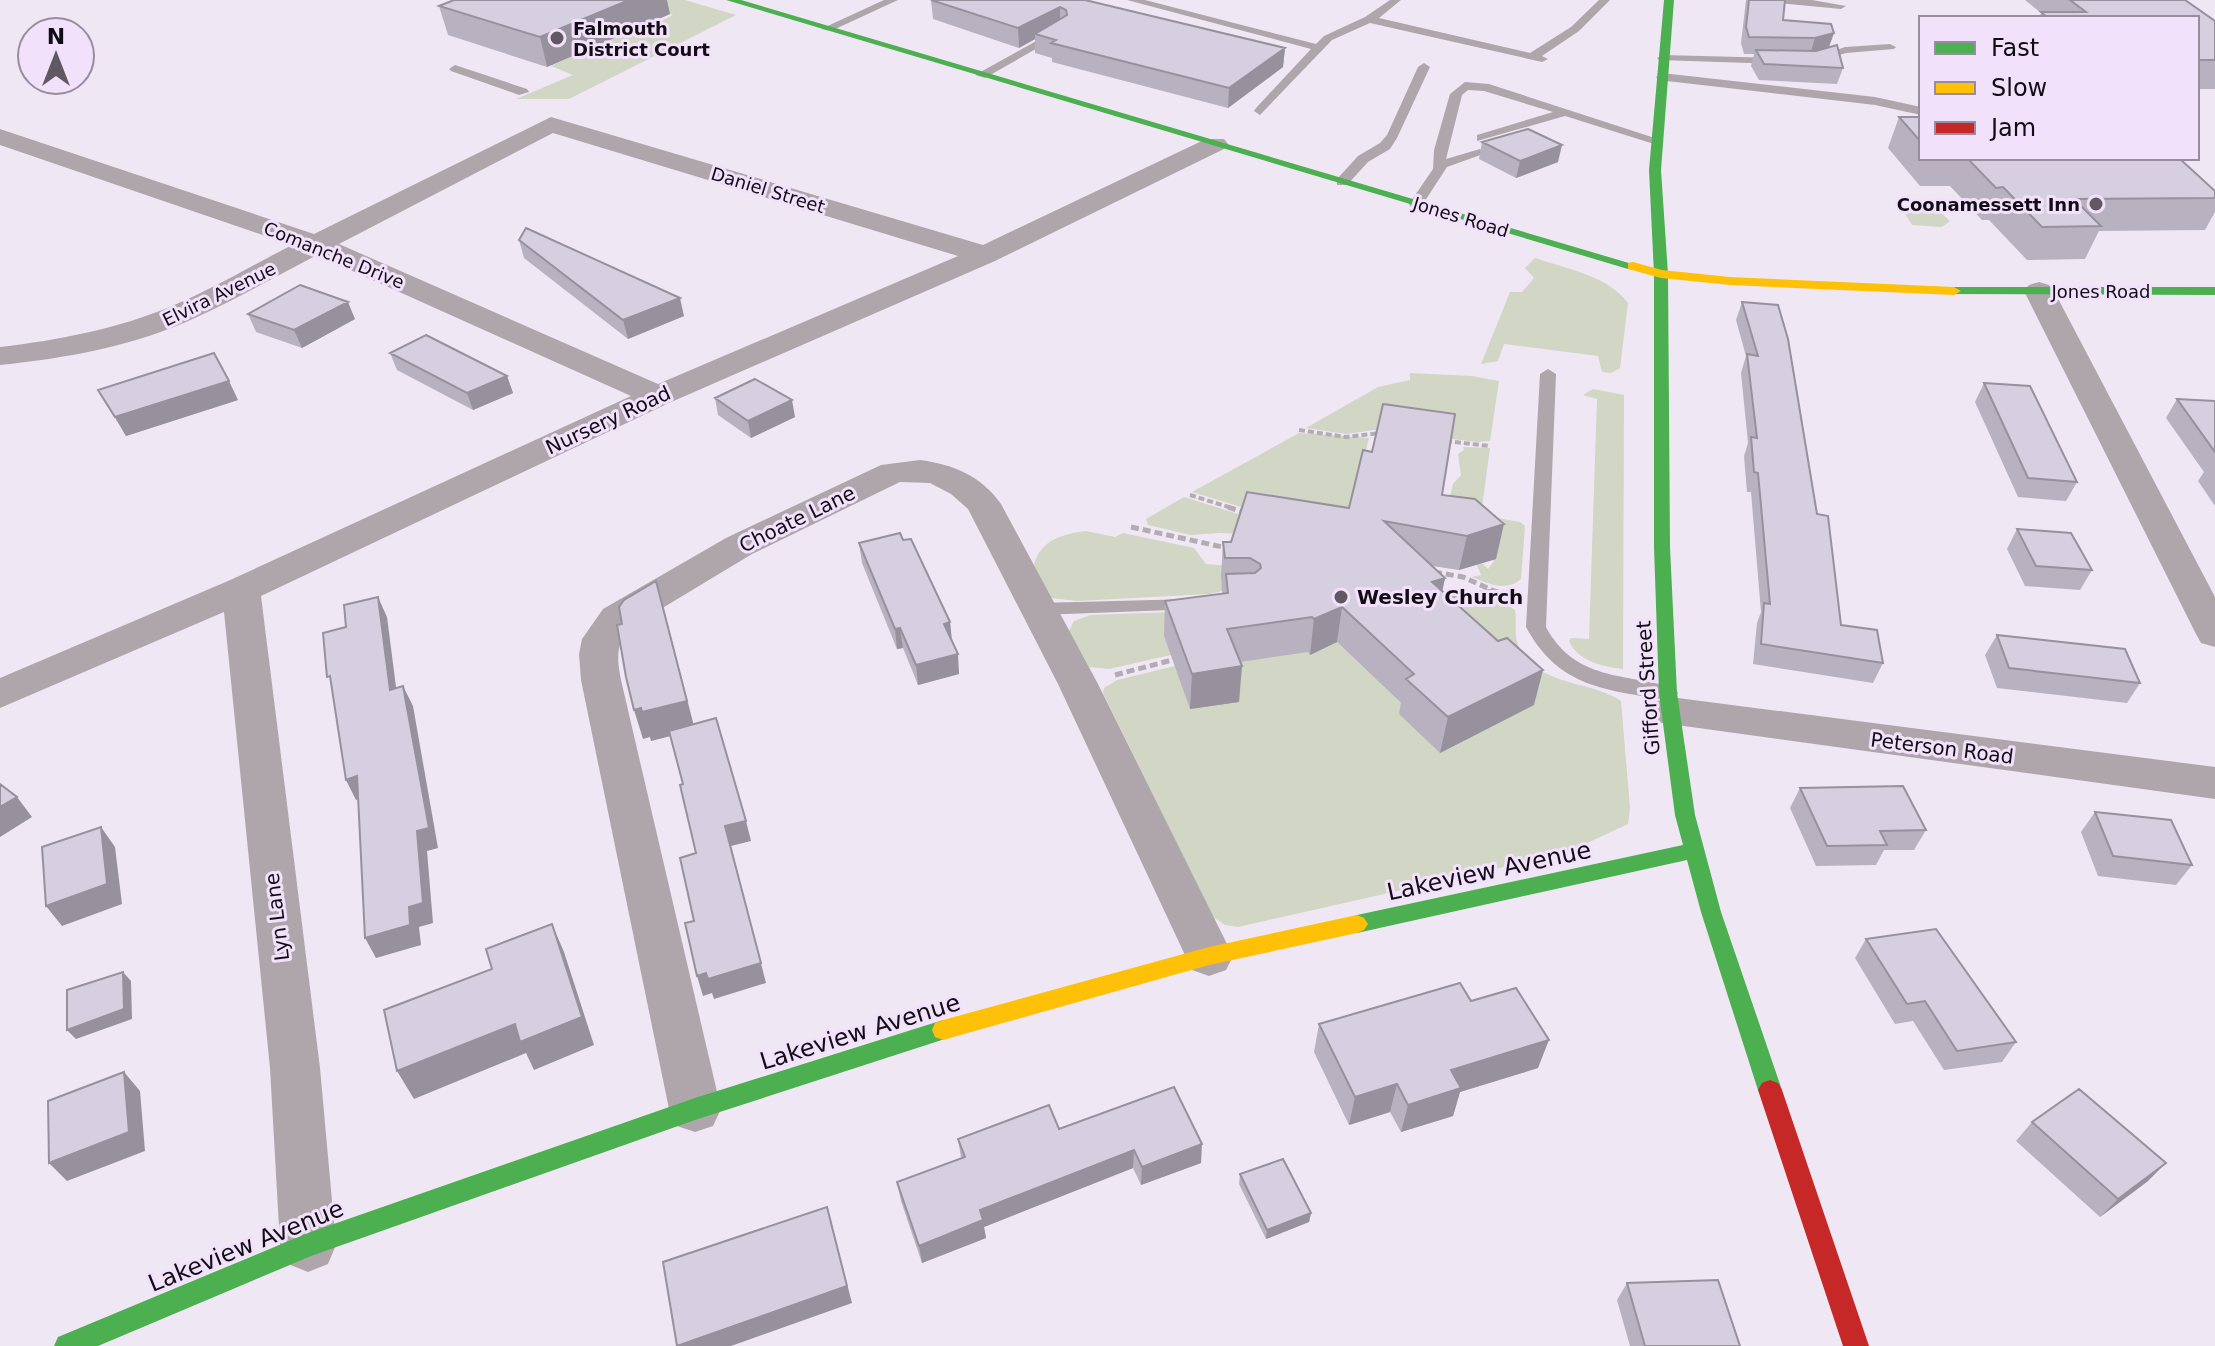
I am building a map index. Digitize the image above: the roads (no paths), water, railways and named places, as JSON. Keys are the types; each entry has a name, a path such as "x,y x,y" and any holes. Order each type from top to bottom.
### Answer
{"main road":[{"name":"Jones Road","path":"731,0 1661,274 1760,282 2039,291 2215,291"},
{"name":"Gifford Street","path":"1669,0 1655,170 1661,274 1662,547 1669,702 1679,779 1693,851 1856,1346"},
{"name":"Lakeview Avenue","path":"67,1346 308,1245 695,1109 963,1024 1209,956 1693,851"}],"street":[{"name":"Elvira Avenue","path":"0,356 83,345 149,327 319,245 551,124"},
{"name":"Daniel Street","path":"551,124 985,255"},
{"name":"Comanche Drive","path":"0,137 319,245 658,396"},
{"name":"Nursery Road","path":"0,694 241,590 658,396 985,255 1215,144"},
{"path":"2039,291 2215,634"},
{"name":"Choate Lane","path":"695,1109 601,680 598,644 604,630 617,618 739,546 893,472 916,469 939,472 955,479 983,504 1078,684 1209,956"},
{"name":"Lyn Lane","path":"241,590 295,1068 308,1245"},
{"name":"Peterson Road","path":"1669,702 2215,783"}],"lane":[{"path":"827,29 893,0"},
{"path":"1132,0 1319,48"},
{"path":"1260,111 1328,38 1387,9 1396,0"},
{"path":"1369,19 1537,58 1575,29 1605,0"},
{"path":"1777,0 1841,6"},
{"path":"981,75 1059,32"},
{"path":"1801,61 1845,50 1890,47"},
{"path":"1662,68 1786,61"},
{"path":"1342,182 1363,159 1385,146 1393,135 1424,67"},
{"path":"1662,68 1919,111"},
{"path":"455,69 523,92"},
{"path":"1416,204 1440,158 1456,94 1465,86 1485,87 1658,141"},
{"path":"1875,101 1916,96"},
{"path":"1515,130 1518,141 1490,142 1515,130 1564,111"},
{"path":"1440,158 1470,148 1440,158"},
{"path":"1548,374 1536,627 1543,646 1557,659 1601,681 1669,702"},
{"path":"1039,609 1210,604"}],"place":[{"name":"Falmouth District Court","path":"557,38"},
{"name":"Coonamessett Inn","path":"2096,204"},
{"name":"Wesley Church","path":"1341,597"}]}
